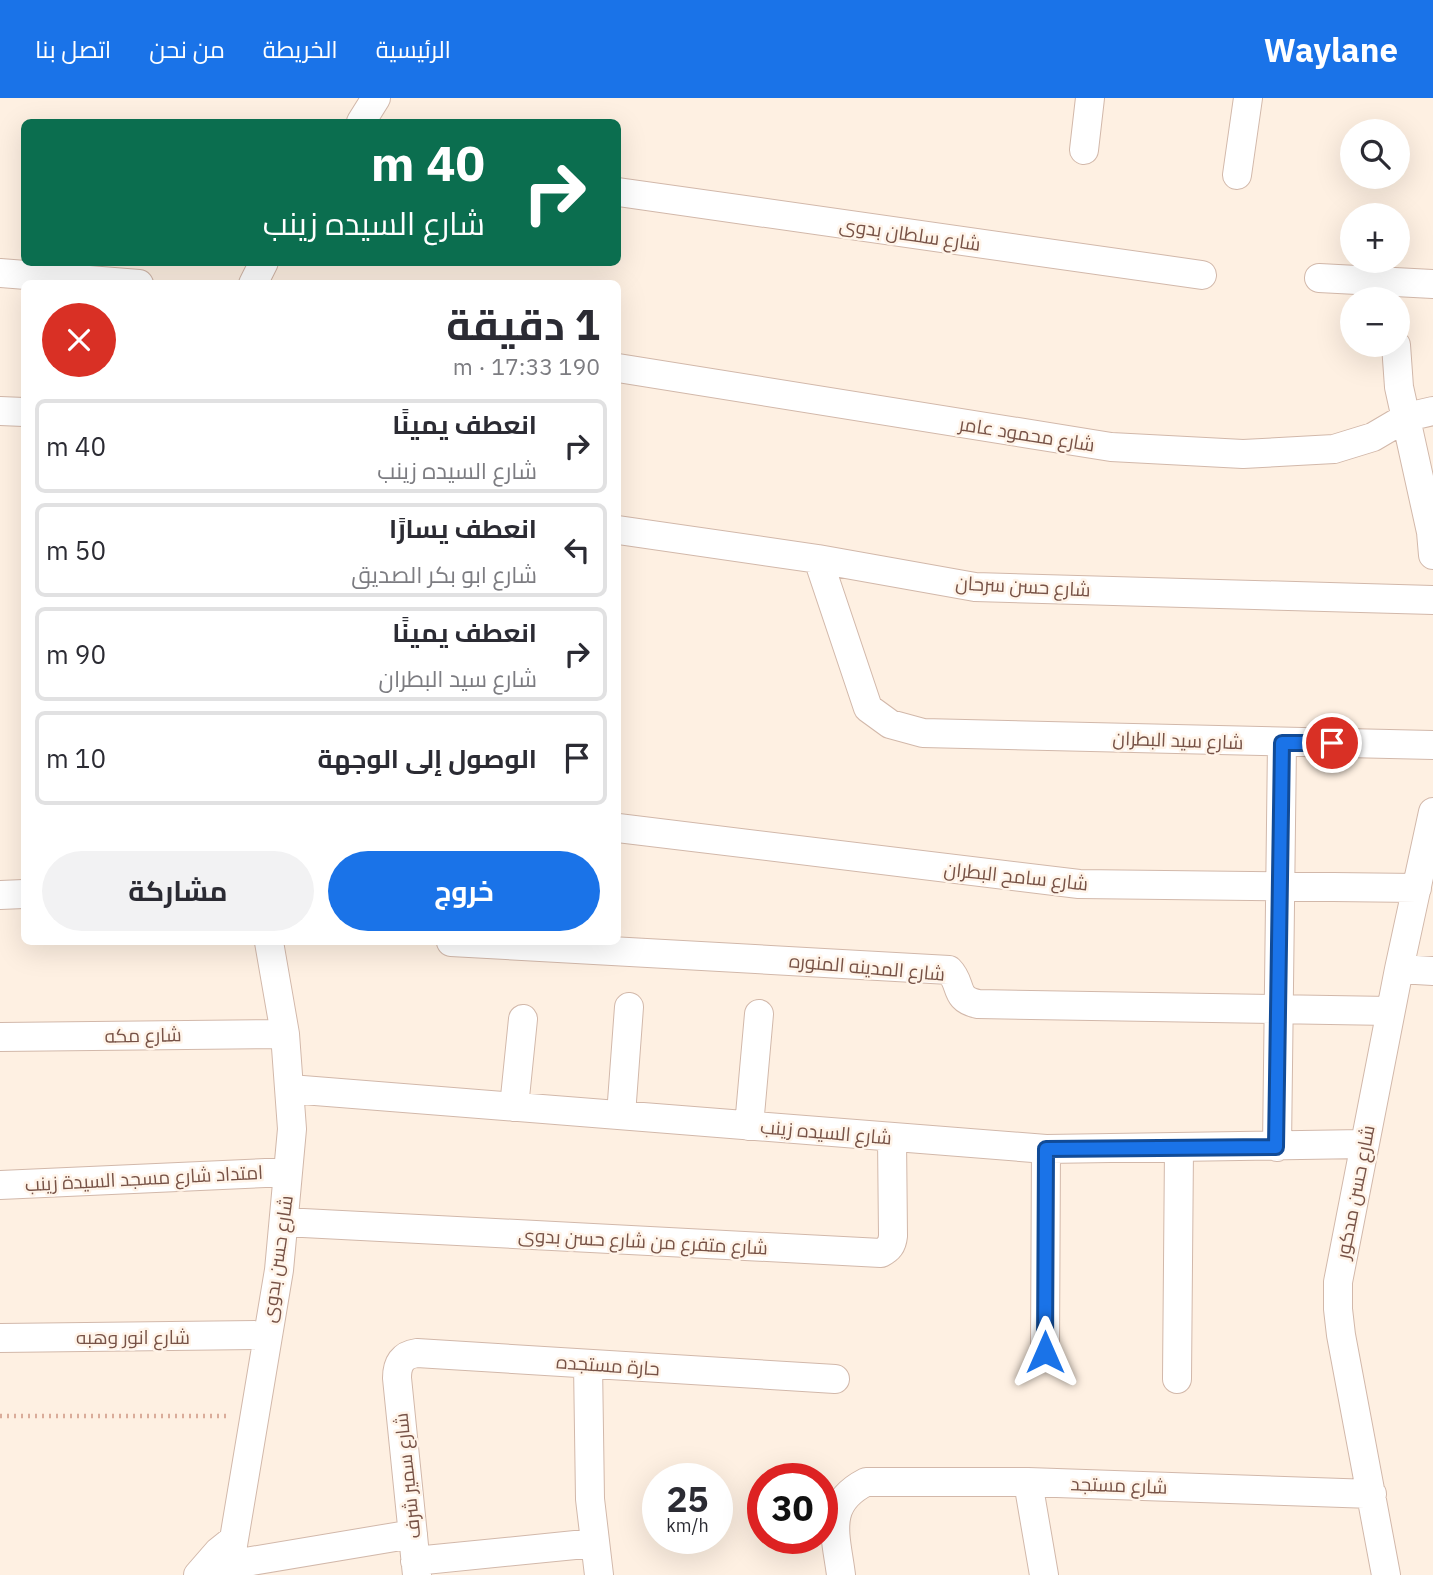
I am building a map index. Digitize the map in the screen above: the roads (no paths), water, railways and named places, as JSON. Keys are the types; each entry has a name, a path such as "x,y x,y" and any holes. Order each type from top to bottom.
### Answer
{"street":[{"path":"363,119 376,98"},
{"path":"1084,150 1090,98"},
{"path":"1237,175 1248,98"},
{"name":"شارع سلطان بدوى","path":"621,192 1202,275"},
{"path":"0,273 88,280"},
{"path":"1319,278 1374,287"},
{"path":"1410,287 1433,284"},
{"path":"1397,357 1399,387 1420,414 1432,539"},
{"name":"شارع محمود عامر","path":"621,368 1111,447 1243,454 1334,449 1373,438 1420,414"},
{"path":"0,411 21,412"},
{"name":"شارع حسن سرحان","path":"621,530 818,559 975,587 1433,600"},
{"name":"شارع سيد البطران","path":"818,559 868,708 890,724 923,733 1433,745"},
{"path":"1276,1147 1282,743"},
{"name":"شارع حسن مدكور","path":"1386,1575 1338,1308 1338,1282 1363,1144 1433,812"},
{"name":"شارع سامح البطران","path":"621,828 1068,883 1125,886 1417,888"},
{"path":"0,895 21,894"},
{"name":"شارع حسن بدوى","path":"230,1560 279,1270 292,1129 285,1034 270,945"},
{"name":"شارع المدينه المنوره","path":"504,945 949,970 954,975 957,989 964,999 978,1004 1390,1011"},
{"path":"1399,969 1433,971"},
{"path":"621,1115 629,1007"},
{"path":"748,1126 759,1014"},
{"path":"514,1107 523,1019"},
{"name":"شارع مكه","path":"0,1037 285,1034"},
{"name":"شارع السيده زينب","path":"290,1088 1046,1149 1363,1144"},
{"name":"شارع متفرع من شارع حسن بدوى","path":"284,1222 880,1253 892,1244 894,1236 892,1138"},
{"path":"1045,1352 1046,1149"},
{"path":"1177,1378 1179,1149"},
{"name":"امتداد شارع مسجد السيدة زينب","path":"0,1185 288,1172"},
{"name":"شارع انور وهبه","path":"0,1338 267,1335"},
{"name":"حارة مستجده","path":"397,1378 401,1361 408,1354 417,1353 835,1379"},
{"path":"588,1364 590,1499 599,1575"},
{"name":"شارع سمير شرف","path":"397,1378 415,1557"},
{"name":"شارع مستجد","path":"841,1575 834,1520 845,1497 866,1482 1028,1482 1372,1494"},
{"path":"1028,1482 1044,1575"},
{"path":"198,1575 218,1552 230,1560 415,1557 595,1543"}]}
